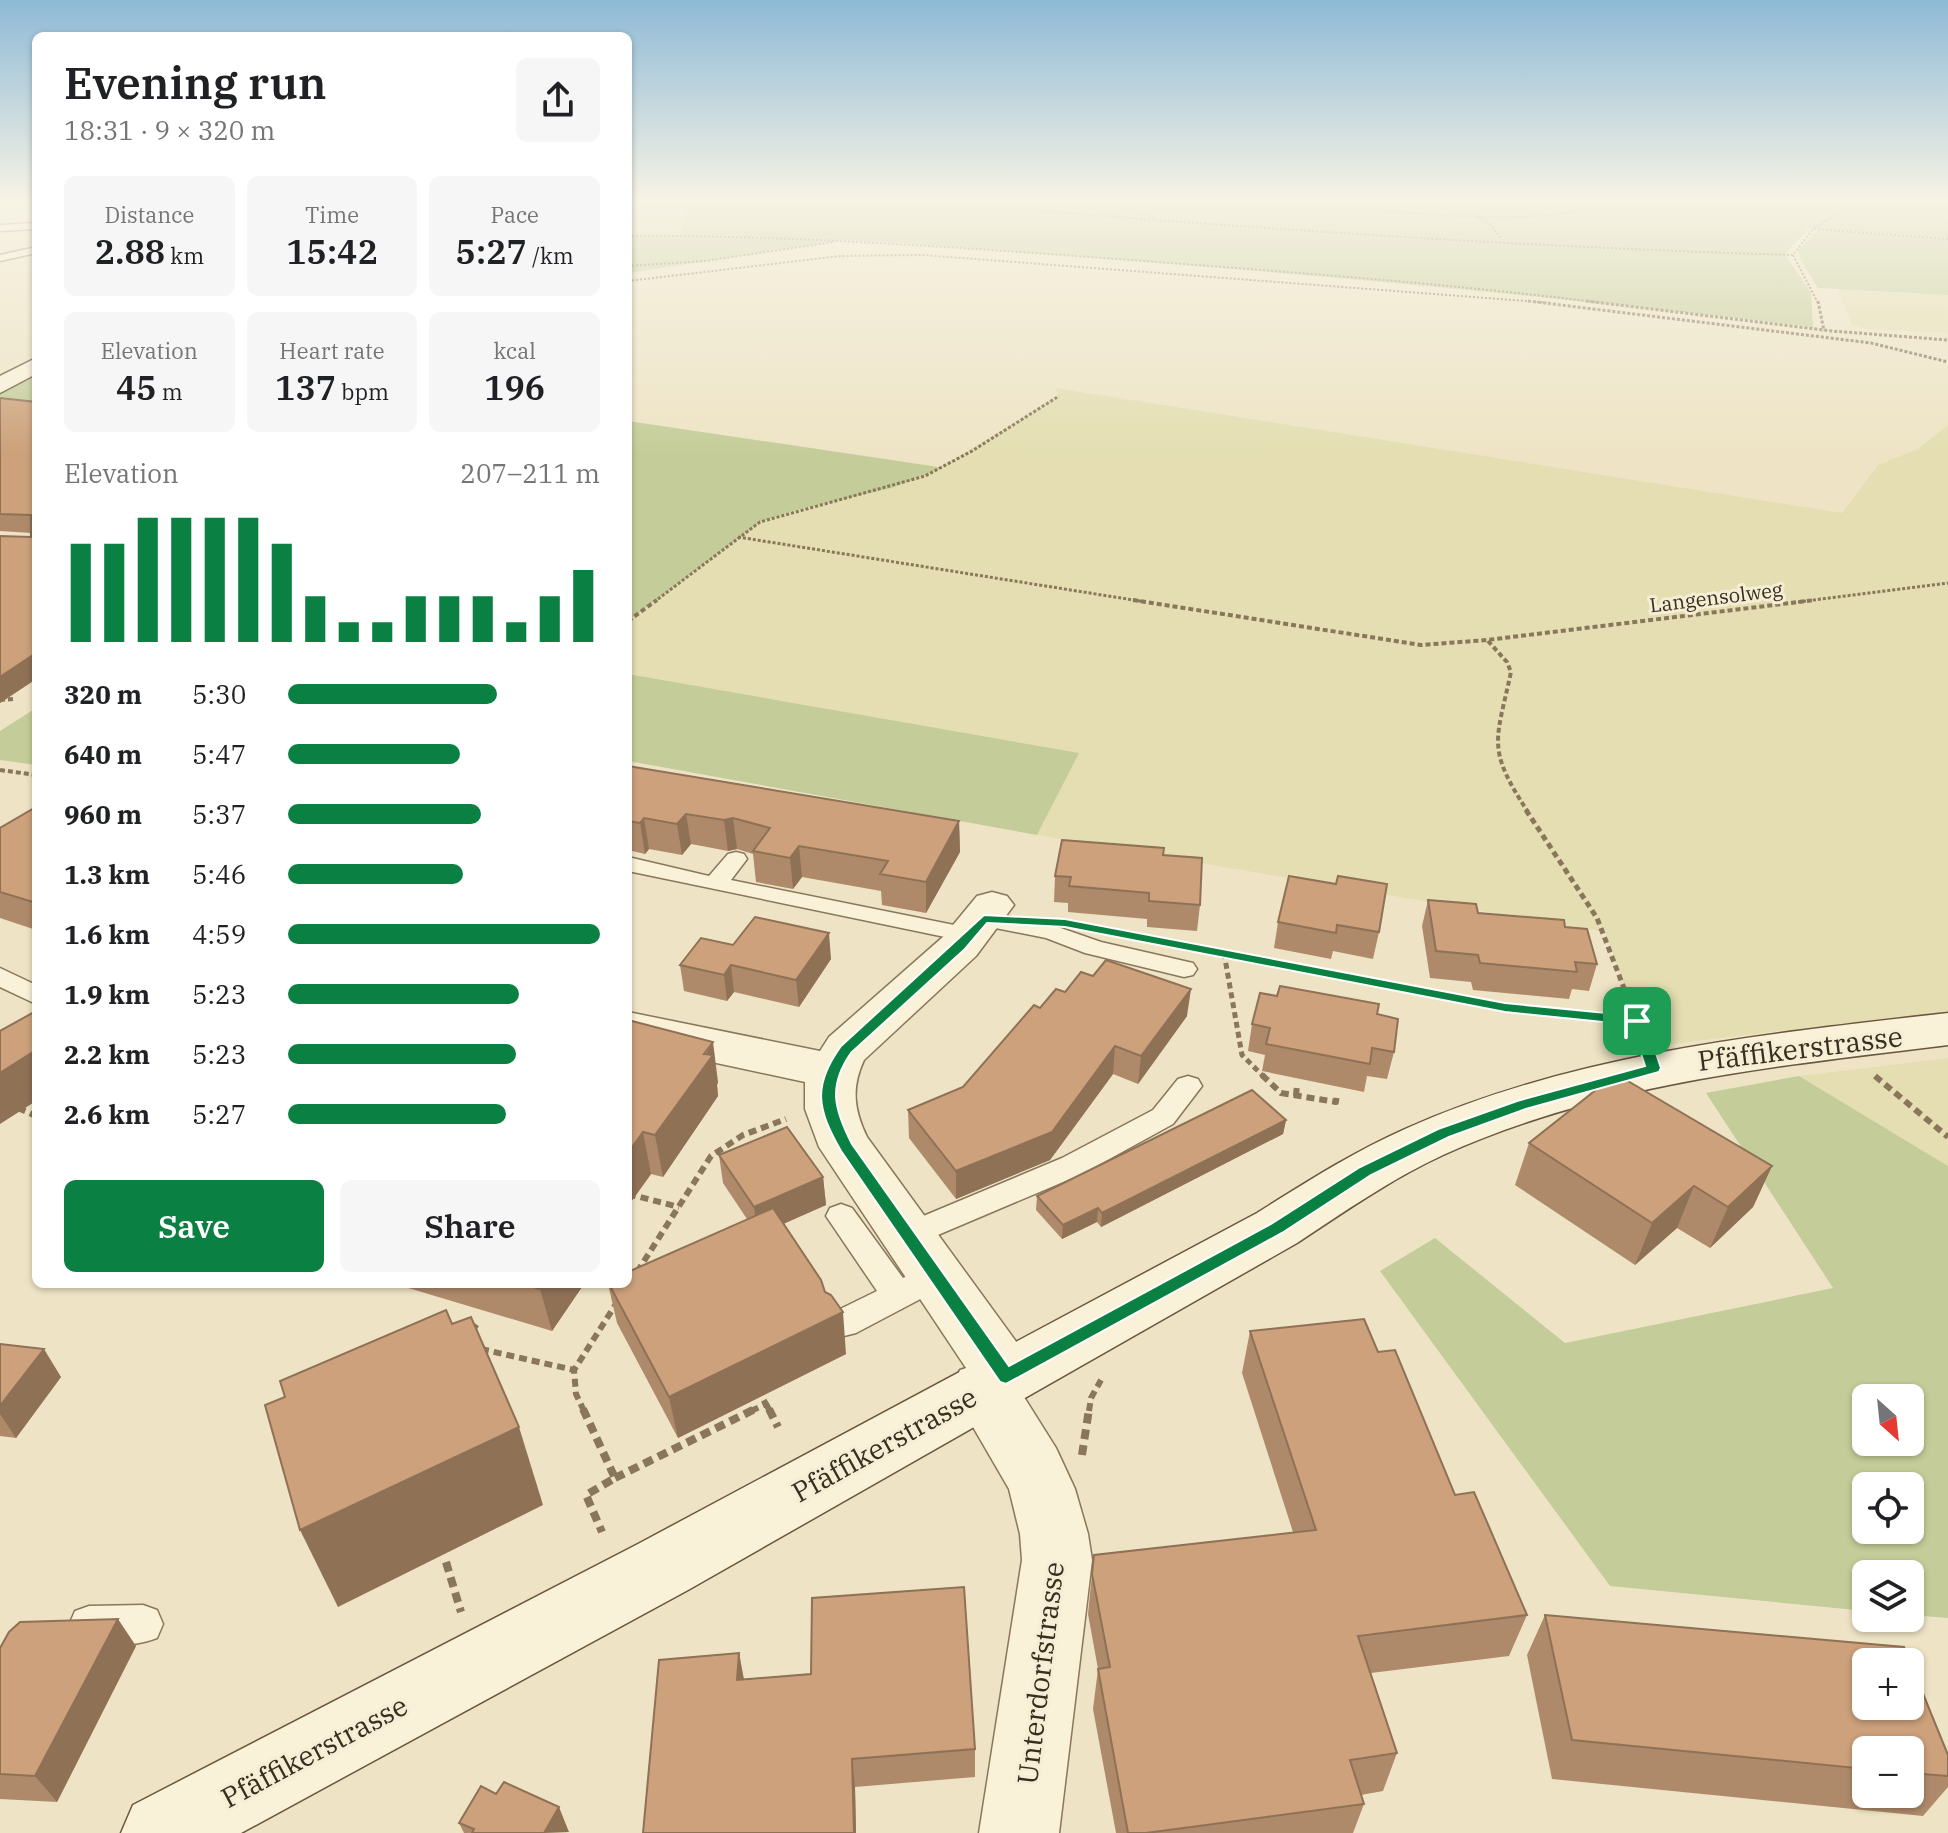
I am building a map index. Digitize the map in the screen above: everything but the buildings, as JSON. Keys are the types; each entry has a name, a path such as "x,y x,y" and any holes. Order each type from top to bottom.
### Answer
{"main road":[{"path":"0,386 32,367"},
{"path":"632,1029 831,1091 869,1026 982,920"},
{"name":"Pfäffikerstrasse","path":"161,1833 663,1567 1277,1228 1366,1171 1444,1133 1537,1100 1646,1044 1835,1043 1948,1029"},
{"name":"Unterdorfstrasse","path":"831,1091 846,1147 913,1269 994,1383 1033,1463 1056,1533 1057,1560 1019,1833"}],"lane":[{"path":"715,884 736,859"},
{"path":"632,864 662,864 715,884 824,895 1052,932 1094,948 1189,958"},
{"path":"0,976 28,1017"},
{"path":"844,1323 913,1269 1072,1166 1163,1117 1188,1086"},
{"path":"841,1216 913,1269"},
{"path":"59,1626 143,1624"}],"path":[{"path":"1295,284 1549,303 1871,343 1948,362"},
{"path":"1428,284 1824,331 1948,340"},
{"path":"1808,284 1818,302 1824,331"},
{"path":"632,618 760,522 777,515 892,488 933,472 1059,396"},
{"name":"Langensolweg","path":"738,537 1409,644 1487,640 1948,583"},
{"path":"1487,640 1507,662 1511,672 1497,731 1499,763 1597,918 1646,1044"},
{"path":"0,770 32,774"},
{"path":"1189,958 1224,953 1505,1007 1646,1044"},
{"path":"1224,953 1242,1055 1281,1093 1336,1102 1337,1093"},
{"path":"1835,1043 1948,1137"},
{"path":"1296,1096 1297,1084"},
{"path":"632,1279 711,1156 743,1135 781,1120 831,1091"},
{"path":"10,1104 32,1114"},
{"path":"632,1195 679,1207"},
{"path":"615,1478 576,1394 574,1370 622,1295"},
{"path":"479,1321 472,1330 476,1348 574,1370"},
{"path":"1049,1510 1075,1499 1091,1398 1098,1384 1109,1373"},
{"path":"602,1532 586,1495 765,1402 778,1427"},
{"path":"446,1562 461,1613"}],"shaded area":[{"path":"1838,290 1948,295 1948,333 1867,329 1852,325"},
{"path":"1056,388 1842,513 1878,465 1918,449 1948,425 1948,1011 1663,1045 1637,1021 1605,932 1037,835 1078,753 632,675 632,618 752,526 786,512 892,488 933,472 1058,396"},
{"path":"1948,1058 1948,1166 1799,1076"}],"green space":[{"path":"1399,284 1805,284 1811,293 1813,327"},
{"path":"1815,284 1948,284 1948,295 1818,288"},
{"path":"32,375 32,408 0,404 0,394"},
{"path":"632,422 942,468 892,488 796,510 760,522 632,618"},
{"path":"632,675 1079,753 1037,835 632,762"},
{"path":"32,711 32,764 0,760 0,731"},
{"path":"1799,1076 1948,1166 1948,1618 1924,1616 1924,1560 1852,1560 1852,1610 1610,1586 1380,1271 1435,1238 1565,1343 1833,1288 1706,1093"}],"route":[{"path":"984,919 1065,923 1505,1007 1637,1021 1654,1068 1522,1105 1444,1133 1366,1171 1277,1228 1006,1377 846,1147 833,1122 827,1097 831,1070 846,1049 960,946 984,919"}]}
